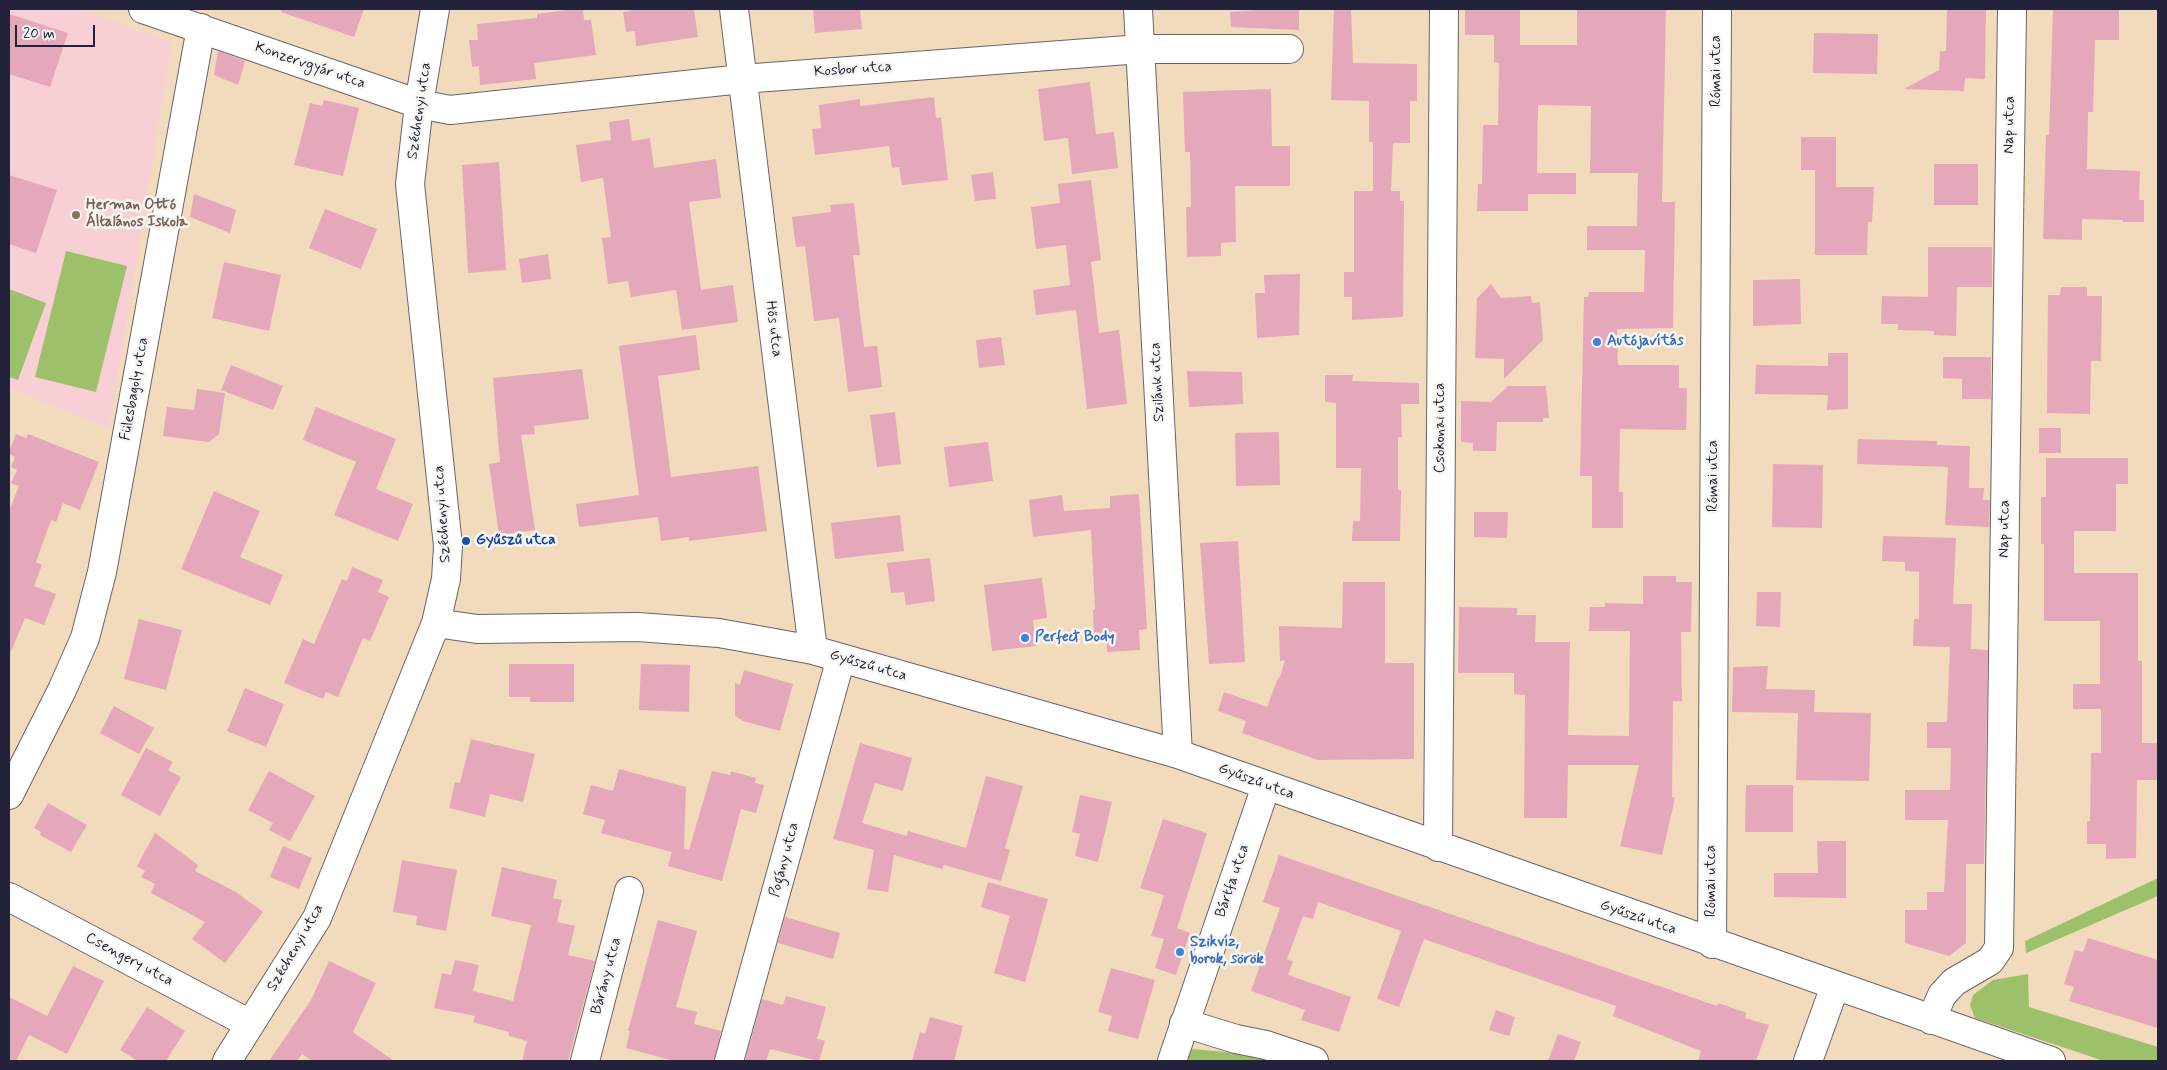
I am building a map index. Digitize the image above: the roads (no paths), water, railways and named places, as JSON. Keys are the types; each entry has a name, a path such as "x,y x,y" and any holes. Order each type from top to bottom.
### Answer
{"street":[{"path":"143,9 201,28"},
{"name":"Széchenyi utca","path":"226,1061 317,918 436,623 446,579 448,546 410,184 419,104 435,9"},
{"name":"Hős utca","path":"734,9 813,650"},
{"name":"Szilánk utca","path":"1138,9 1178,754"},
{"name":"Csokonai utca","path":"1438,847 1444,9"},
{"name":"Római utca","path":"1712,944 1717,9"},
{"name":"Nap utca","path":"1931,1020 1942,994 1954,982 1990,960 1998,948 2012,9"},
{"name":"Konzervgyár utca","path":"201,28 419,104"},
{"name":"Fülesbagoly utca","path":"9,795 62,690 85,638 102,572 201,28"},
{"name":"Kosbor utca","path":"419,104 450,110 742,79 1141,49 1289,49"},
{"name":"Gyűszű utca","path":"436,623 477,629 638,627 719,633 813,650 1178,754 1712,944 2050,1061"},
{"name":"Pogány utca","path":"729,1061 841,658"},
{"name":"Bártfa utca","path":"1172,1061 1266,786"},
{"name":"Bárány utca","path":"585,1061 629,891"},
{"name":"Csengery utca","path":"9,897 250,1024"},
{"path":"1808,1061 1835,986"},
{"path":"1184,1023 1266,1045 1314,1061"}],"place":[{"name":"Herman Ottó Általános Iskola","path":"76,215"},
{"name":"Autójavítás","path":"1597,342"},
{"name":"Gyűszű utca","path":"466,541"},
{"name":"Perfect Body","path":"1025,638"},
{"name":"Szikvíz, borok, sörök","path":"1180,952"}]}
